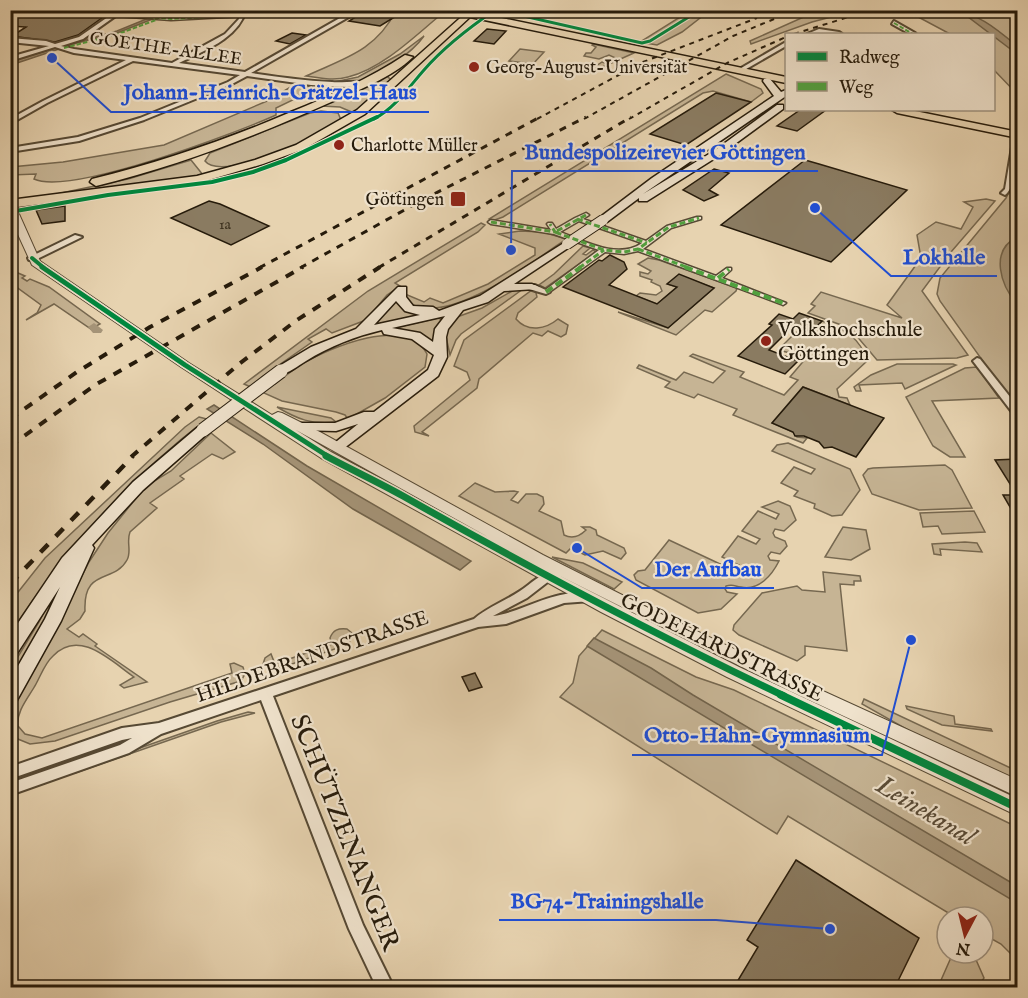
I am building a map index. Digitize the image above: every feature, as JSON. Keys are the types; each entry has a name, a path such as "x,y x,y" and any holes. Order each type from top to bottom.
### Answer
{"main road":[{"path":"467,11 785,80"},
{"path":"10,196 114,178 206,151 366,82 408,57 467,11"},
{"path":"10,204 198,178 229,171 300,147 351,119 467,11"},
{"path":"739,71 785,85"},
{"path":"767,81 785,99"},
{"path":"338,446 433,373 440,362 438,338 440,329 446,321 463,308 502,289 624,206 692,155 785,99"},
{"path":"624,206 652,195 705,160 785,99"},
{"path":"303,111 338,110 351,119"},
{"path":"902,111 1017,135"},
{"path":"918,111 1017,129"},
{"path":"206,151 199,158 202,166 229,171"},
{"path":"692,155 705,160"},
{"path":"530,270 527,279 532,287"},
{"path":"502,289 532,287"},
{"path":"358,333 376,318 392,297 402,289 400,294 402,303 413,310 437,311 463,308"},
{"path":"10,650 68,562 138,486 202,430 281,371 315,350 358,333 463,308"},
{"path":"358,333 383,331 408,333 424,339 440,353"},
{"path":"301,427 336,427 388,407"},
{"path":"10,697 53,621 88,542"}],"street":[{"path":"10,59 83,37 122,10"},
{"path":"10,150 74,140 107,132 220,87 359,10"},
{"path":"116,15 156,18 244,13 242,21 231,32 173,65"},
{"path":"894,23 912,33"},
{"path":"813,33 819,31 832,33"},
{"name":"GOETHE-ALLEE","path":"10,40 173,65 310,82 347,85 366,82"},
{"path":"739,71 769,51 785,44"},
{"path":"10,122 132,59"},
{"name":"GOETHE-ALLEE","path":"310,82 347,92"},
{"path":"1005,193 1008,189 1017,135"},
{"name":"GODEHARDSTRASSE","path":"10,204 32,258 55,277"},
{"path":"555,232 586,215"},
{"path":"491,222 555,232 604,250 624,252 638,249 669,227 699,218"},
{"path":"577,219 647,243"},
{"name":"GODEHARDSTRASSE","path":"10,222 27,260 326,455 587,598 733,672 1017,808"},
{"path":"550,225 555,232"},
{"path":"32,258 78,237"},
{"path":"638,249 783,303"},
{"path":"532,287 546,292 604,250"},
{"path":"718,278 729,269"},
{"path":"977,362 1017,414"},
{"name":"GODEHARDSTRASSE","path":"232,395 338,446 578,579 776,676 1017,789"},
{"path":"326,455 338,446"},
{"name":"GODEHARDSTRASSE","path":"543,561 552,578"},
{"path":"546,605 552,599 552,578 578,579"},
{"name":"HILDEBRANDSTRASSE","path":"478,622 490,612 552,578"},
{"name":"HILDEBRANDSTRASSE","path":"10,773 122,734 159,729 478,622 506,619 563,599 587,598"},
{"name":"SCHÜTZENANGER","path":"266,694 357,929 386,987"},
{"name":"HILDEBRANDSTRASSE","path":"10,789 124,749 159,729"}],"shaded area":[{"path":"166,11 173,11 117,33 77,43 11,65 10,61 117,31"},
{"path":"396,11 431,11 438,17 396,52 360,73 338,79 306,76 358,52 379,36"},
{"path":"684,11 709,11 682,32 657,45 640,42 685,14"},
{"path":"817,11 854,11 812,22 751,44 750,41"},
{"path":"907,11 1017,11 1017,94 995,71 995,33 948,33"},
{"path":"949,11 968,14 986,22 1017,46 1017,54 995,37 995,33 989,33 968,17"},
{"path":"424,36 403,57 375,76 358,83 334,82 358,77 400,54"},
{"path":"593,44 634,53 589,73 602,62 618,59 609,55 599,59 584,56 596,47"},
{"path":"520,49 544,52 533,64 509,61"},
{"path":"726,74 761,89 763,93 751,102 713,91 703,93 503,217 492,221 489,219"},
{"path":"386,75 391,80 354,113 340,107 321,106"},
{"path":"294,85 309,87 299,97 276,108 276,115 154,160 81,179 53,182 34,179 36,174 11,175 11,167 63,162 164,145 267,101"},
{"path":"321,111 338,113 341,120 301,144 236,165 223,167 205,161 210,153 310,113"},
{"path":"191,160 203,175 47,196 128,179"},
{"path":"1017,161 1017,409 937,294 940,278 1006,198 1011,188"},
{"path":"986,199 995,201 951,252 922,291 968,355 957,358 877,360 855,334 844,326 808,313 815,306 811,304 821,292 902,318 887,305 921,258 917,235 936,222 961,229 973,207 964,202"},
{"path":"481,223 485,225 478,232 395,283 400,286 387,295 366,320 332,333 326,329 308,339 312,342 262,377 275,384 314,357 348,343 386,335 403,336 417,342 427,354 425,367 385,398 348,419 345,415 336,412 282,401 244,384 368,291"},
{"path":"520,231 543,232 566,239 511,276 464,301 442,307 422,307 406,300 405,294 424,302 430,298 443,303 488,284 535,255 535,248 499,234"},
{"path":"1017,237 1017,254 1012,271 1017,287 1017,304 1006,288 1000,269 1000,260 1008,243"},
{"path":"583,246 590,248 583,254 586,255 593,250 596,252 545,288 539,285 554,274"},
{"path":"648,258 737,288 736,291 712,312 705,310 676,335 618,312 668,328 714,288 679,275 668,284 677,287 657,304 636,296 640,293 656,295 662,291 660,286 651,282 652,280 640,276 640,272 648,274 651,271 638,264"},
{"path":"11,270 25,276 22,278 27,281 30,279 49,287 100,324 91,329 54,304 26,320 37,313 41,305 11,283"},
{"path":"523,289 461,334 450,355 445,332 451,322 514,290"},
{"path":"532,290 537,297 518,313 516,319 526,326 537,328 558,319 568,325 566,334 561,337 548,331 542,336 533,333 479,379 477,388 422,432 429,436 415,432 414,426 470,380 467,372 454,366 464,340"},
{"path":"397,300 424,315 371,326"},
{"path":"438,318 443,320 439,346 394,330 394,328"},
{"path":"822,321 837,327 856,340 867,361 837,389 839,397 847,398 850,405 803,387 772,423 795,433 797,437 807,438 803,443 733,415 737,409 698,394 694,398 665,387 670,382 637,368 639,365 676,380 684,372 713,383 725,371 690,356 693,354 744,372 740,377 784,395 798,380 790,377 807,357 778,350 796,332 807,336"},
{"path":"897,364 956,365 905,389 902,383 859,385 861,391 856,391 854,387 871,375"},
{"path":"977,367 999,398 932,401 965,457 950,457 933,446 906,397 965,368"},
{"path":"214,405 307,466 471,561 460,570 353,509 263,444 207,409"},
{"path":"277,407 331,418 336,422 319,423 305,420"},
{"path":"199,417 207,419 152,465 100,517 53,574 11,632 11,601 45,558 185,427"},
{"path":"211,433 235,452 223,459 212,454 180,476 184,479 150,503 157,508 130,532 127,560 115,572 94,582 86,597 85,611 80,619 67,629 79,637 83,634 97,644 95,646 147,682 124,688 120,685 134,677 105,656 84,646 73,645 63,648 45,666 21,710 18,726 25,734 42,738 232,673 230,664 234,663 243,667 245,674 241,681 170,702 55,741 30,744 13,737 11,735 11,707 89,562 108,533 146,486 171,471"},
{"path":"788,443 850,469 860,490 842,515 832,516 814,508 815,504 794,496 798,491 781,483 794,467 811,474 815,469 772,451 777,445"},
{"path":"945,465 952,470 972,508 919,510 872,494 863,475 868,469 873,468"},
{"path":"475,483 495,492 518,492 511,500 518,503 526,494 537,494 543,497 544,504 539,511 561,521 564,535 576,536 586,530 582,527 590,527 596,530 597,535 624,548 626,553 621,559 603,551 585,555 571,548 566,553 459,496"},
{"path":"778,501 790,506 796,520 784,531 775,529 773,533 775,537 785,541 787,546 780,554 771,552 768,556 770,560 779,561 764,581 748,588 726,586 727,592 737,594 721,609 698,613 636,580 634,575 638,571 645,570 669,540 735,571 739,565 722,557 738,536 756,544 760,539 742,531 758,511 776,519 779,514 762,507"},
{"path":"974,511 985,532 942,534 938,526 923,527 920,513"},
{"path":"843,527 866,530 870,549 851,560 825,557"},
{"path":"977,543 982,552 940,549 941,555 934,554 932,544"},
{"path":"552,557 583,563 622,582 614,589"},
{"path":"75,563 11,688 11,668 39,622 53,593"},
{"path":"823,572 860,576 861,581 854,581 854,585 840,584 847,651 805,646 805,655 797,661 739,635 733,630 734,625 762,593 797,586 802,590 825,592"},
{"path":"347,629 352,633 349,644 275,670 263,664 265,658 271,654 275,664 332,644 330,638 334,631"},
{"path":"602,630 696,677 734,690 1017,827 1017,960 995,941 995,905 935,905 788,816 777,834 560,697 573,683 579,656"},
{"path":"594,638 651,668 1017,886 1017,903 587,646"},
{"path":"864,699 1017,771 1017,782 924,739 862,704"},
{"path":"906,706 954,716 955,724 992,731 942,725 907,709"},
{"path":"248,712 255,713 221,722 75,773 74,771 217,721"},
{"path":"146,733 146,735 16,781 16,778"},
{"path":"948,965 978,965 984,978 978,987 938,987"}],"building":[{"path":"10,10 113,10 78,35 55,42 12,36 26,27 10,26"},
{"path":"367,10 399,10 389,16 393,18 380,26 349,21"},
{"path":"487,29 506,31 494,44 474,41"},
{"path":"292,33 306,35 290,44 276,41"},
{"path":"716,93 751,102 686,145 650,134"},
{"path":"799,111 825,111 797,131 777,126"},
{"path":"805,160 907,190 831,262 721,225"},
{"path":"714,169 729,173 709,190 718,195 704,201 683,190"},
{"path":"209,201 269,226 231,245 171,218"},
{"path":"65,206 65,221 42,224 36,210"},
{"path":"610,255 624,262 627,269 609,285 657,304 677,287 667,284 679,274 714,288 668,328 563,287 599,260 602,261"},
{"name":"Volkshochschule Göttingen","path":"799,313 822,321 811,332 793,326 769,350 798,361 785,374 738,356 772,325 769,324 779,314 793,319"},
{"path":"803,387 884,418 856,457 832,447 824,448 819,442 804,436 795,436 793,432 772,423"},
{"path":"1017,459 1017,495 995,460"},
{"path":"1003,495 1017,495 1017,519"},
{"path":"475,673 482,687 469,691 462,677"},
{"path":"796,860 919,938 895,987 734,987 758,947 747,940"}],"waterway":[{"path":"1013,233 1018,236"},
{"name":"Leinekanal","path":"94,327 97,330"}],"railway":[{"path":"584,119 733,36 796,10"},
{"path":"797,33 871,10"},
{"path":"537,119 643,62 757,18"},
{"path":"629,119 727,63 785,37"},
{"path":"259,268 540,117"},
{"path":"300,268 426,198 586,117"},
{"path":"378,268 631,117"},
{"path":"10,419 77,372 150,327 262,267"},
{"path":"10,446 95,385 303,267"},
{"path":"131,457 239,364 297,320 380,267"},
{"path":"10,584 133,456"}],"marked path":[{"path":"116,15 171,19 244,15"},
{"path":"64,48 118,34 156,20"},
{"path":"894,23 911,33"},
{"path":"586,215 555,232 604,250 624,252 638,249 669,227 699,218"},
{"path":"577,219 647,243"},
{"path":"491,222 555,232 550,224"},
{"path":"638,249 783,303"},
{"path":"546,292 604,250"},
{"path":"718,278 729,269"}],"cycle path":[{"path":"10,212 108,195 212,182 253,172 286,160 378,117 411,88 424,70 471,26 495,10"},
{"path":"497,10 642,43 650,41 692,15 689,10"},
{"path":"32,258 55,277 185,365 310,446 363,477 400,494 509,557 606,608 733,672 1018,808"}],"place":[{"name":"Johann-Heinrich-Grätzel-Haus","path":"52,58"},
{"name":"Georg-August-Universität","path":"474,67"},
{"name":"Charlotte Müller","path":"339,145"},
{"name":"Göttingen","path":"458,199"},
{"name":"Lokhalle","path":"815,208"},
{"name":"Bundespolizeirevier Göttingen","path":"511,250"},
{"name":"Volkshochschule Göttingen","path":"766,341"},
{"name":"Der Aufbau","path":"577,548"},
{"name":"Otto-Hahn-Gymnasium","path":"911,640"},
{"name":"BG74-Trainingshalle","path":"830,929"}]}
